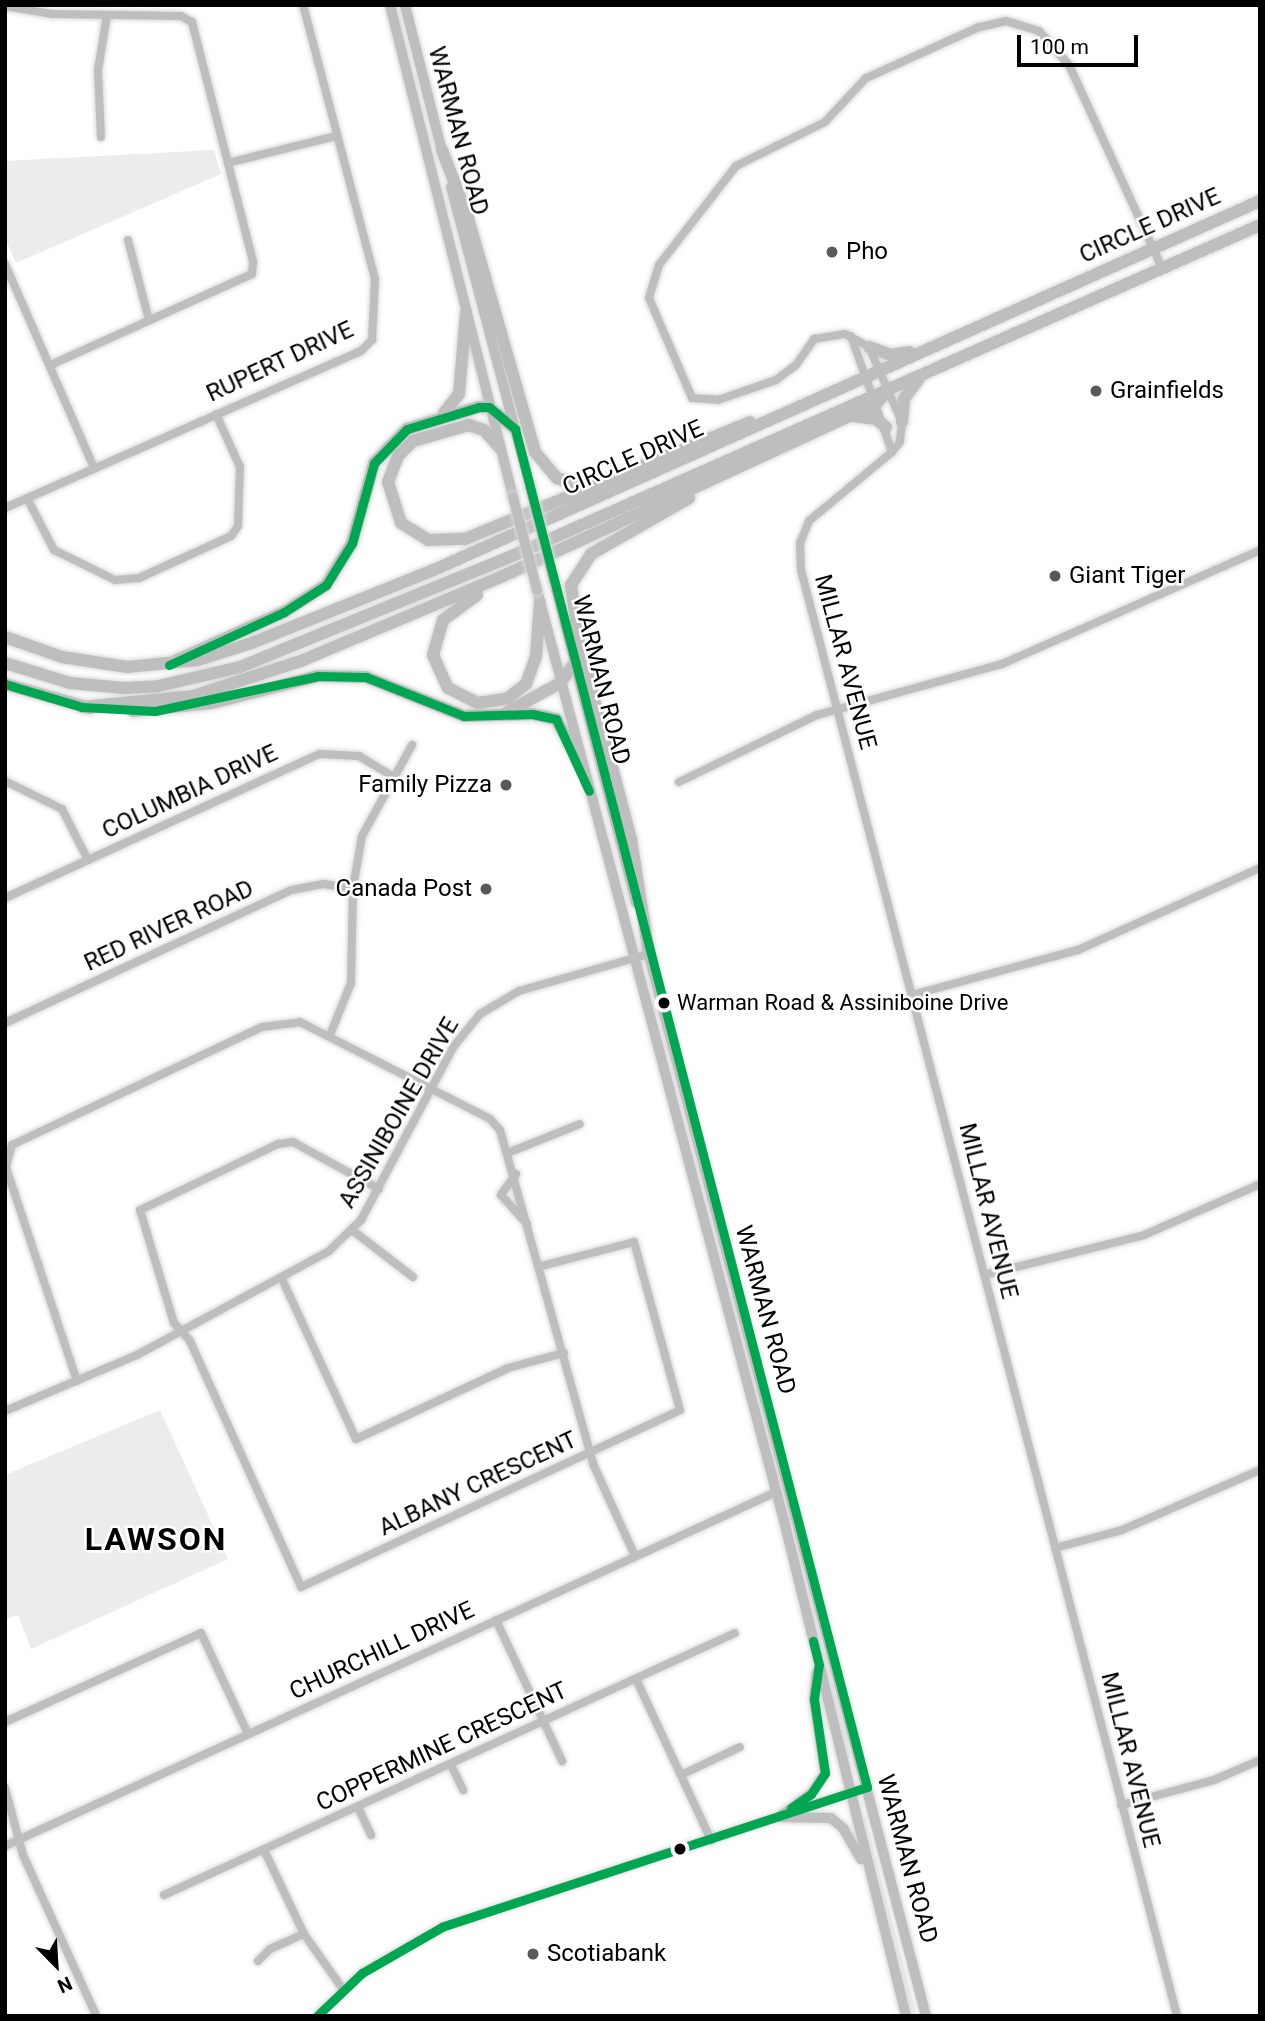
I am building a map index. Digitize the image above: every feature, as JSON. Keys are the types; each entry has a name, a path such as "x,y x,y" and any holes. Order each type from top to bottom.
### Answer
{"highway":[{"path":"442,150 468,218 539,461 550,474 573,484 624,471"},
{"name":"CIRCLE DRIVE","path":"5,637 94,663 169,665 231,650 320,617 938,346 1260,201"},
{"name":"CIRCLE DRIVE","path":"888,390 1260,225"},
{"path":"169,665 284,612 326,585 352,543 366,482 380,454 407,429 453,407 459,394 466,312"},
{"path":"869,347 891,355 938,346"},
{"path":"902,422 904,399 921,375"},
{"path":"82,707 162,701 249,680 408,617 611,526 850,416 888,390"},
{"name":"CIRCLE DRIVE","path":"5,663 70,683 124,688 158,687 240,667 419,596 874,400"},
{"path":"500,448 484,430 469,425 413,441 398,456 388,482 401,523 428,540 466,539 624,471 807,402"},
{"path":"438,416 489,407 515,429"},
{"path":"850,416 876,419 886,427"},
{"path":"649,954 631,839 579,642 572,577 582,561 606,544 772,452"},
{"path":"538,596 534,663 521,689 486,703 464,699 448,688 436,670 433,648 448,614 611,526"},
{"path":"489,717 561,683 575,662"},
{"path":"5,684 82,707 175,709 318,676 349,675 381,681 453,713 489,717 532,713 556,719 583,769"}],"main road":[{"name":"WARMAN ROAD","path":"390,5 538,596 776,1492 906,2016"},
{"name":"WARMAN ROAD","path":"405,5 926,2016"},
{"path":"776,1492 817,1592"},
{"path":"779,1817 811,1794 825,1773 814,1699 818,1665"},
{"path":"779,1817 817,1815 835,1821 850,1838 871,1879"}],"street":[{"name":"RUPERT DRIVE","path":"5,508 361,351 372,340 374,279 303,5"},
{"path":"5,6 107,15 181,16 192,22 228,163 252,274 50,365"},
{"path":"101,137 98,70 107,15"},
{"path":"892,452 900,442 902,422 869,347 851,336 819,336 782,377 726,399 698,401 684,389 653,317 651,285 659,265 736,166 825,122 866,78 993,23 1033,27 1066,59 1162,268"},
{"path":"228,163 336,136"},
{"path":"128,240 149,320"},
{"path":"5,264 94,468"},
{"path":"851,336 886,427 892,452"},
{"path":"27,498 54,550 115,580 139,578 231,536 238,526 240,467 216,414"},
{"name":"MILLAR AVENUE","path":"892,452 823,505 800,543 801,570 1177,2016"},
{"path":"679,782 839,709 1002,664 1260,550"},
{"path":"330,1035 353,973 354,888 362,836 391,775 412,745"},
{"name":"COLUMBIA DRIVE","path":"5,898 320,754 344,752 391,775"},
{"path":"5,781 62,809 88,860"},
{"path":"912,995 1079,950 1260,868"},
{"name":"RED RIVER ROAD","path":"5,1023 285,893 323,884 354,888"},
{"name":"ASSINIBOINE DRIVE","path":"5,1411 77,1381 181,1332 329,1251 352,1230 379,1189 454,1046 495,1002 519,990 649,954"},
{"path":"77,1381 6,1167 12,1145 272,1024 300,1022 490,1119 510,1152 591,1454 635,1556"},
{"path":"510,1152 580,1124"},
{"path":"181,1332 141,1220 145,1206 278,1144 293,1142 379,1189"},
{"path":"516,1174 502,1195 531,1229"},
{"path":"984,1275 1144,1235 1260,1184"},
{"path":"352,1230 412,1278"},
{"name":"ALBANY CRESCENT","path":"181,1332 190,1341 302,1587 591,1454 680,1410 651,1292 634,1242 541,1266"},
{"path":"282,1279 356,1439 508,1368 564,1353"},
{"path":"1055,1548 1122,1530 1260,1470"},
{"name":"CHURCHILL DRIVE","path":"5,1846 776,1492"},
{"path":"496,1620 562,1761"},
{"path":"5,1722 201,1633 248,1734"},
{"name":"COPPERMINE CRESCENT","path":"164,1895 735,1633"},
{"path":"636,1679 710,1840"},
{"path":"681,1775 740,1747"},
{"path":"1121,1805 1214,1780 1260,1760"},
{"path":"451,1765 463,1790"},
{"path":"317,2016 342,1988 388,1955 442,1927 867,1787"},
{"path":"5,1788 19,1840 96,2015"},
{"path":"358,1807 371,1835"},
{"path":"264,1850 304,1934 342,1988"},
{"path":"258,1961 270,1949 304,1934"}],"shaded area":[{"path":"214,150 221,174 16,263 5,238 5,161"},
{"path":"160,1410 228,1559 31,1649 18,1615 5,1619 5,1475"},
{"path":"804,1581 848,1738 850,1775"},
{"path":"861,1810 867,1824 917,2016 911,2016"}],"transit line":[{"path":"169,665 284,612 326,585 352,543 374,463 407,429 479,407 489,407 515,429 867,1787 442,1927 362,1973 317,2016"},
{"path":"5,684 82,707 155,711 318,676 366,677 464,716 532,714 556,719 589,791"},
{"path":"791,1808 811,1794 825,1773 814,1699 819,1665 813,1641"}],"place":[{"name":"Pho","path":"832,252"},
{"name":"Grainfields","path":"1096,391"},
{"name":"Giant Tiger","path":"1055,576"},
{"name":"Family Pizza","path":"506,785"},
{"name":"Canada Post","path":"486,889"},
{"name":"Warman Road & Assiniboine Drive","path":"664,1003"},
{"name":"Scotiabank","path":"533,1954"}],"district":[{"name":"LAWSON","path":"156,1539"}]}
